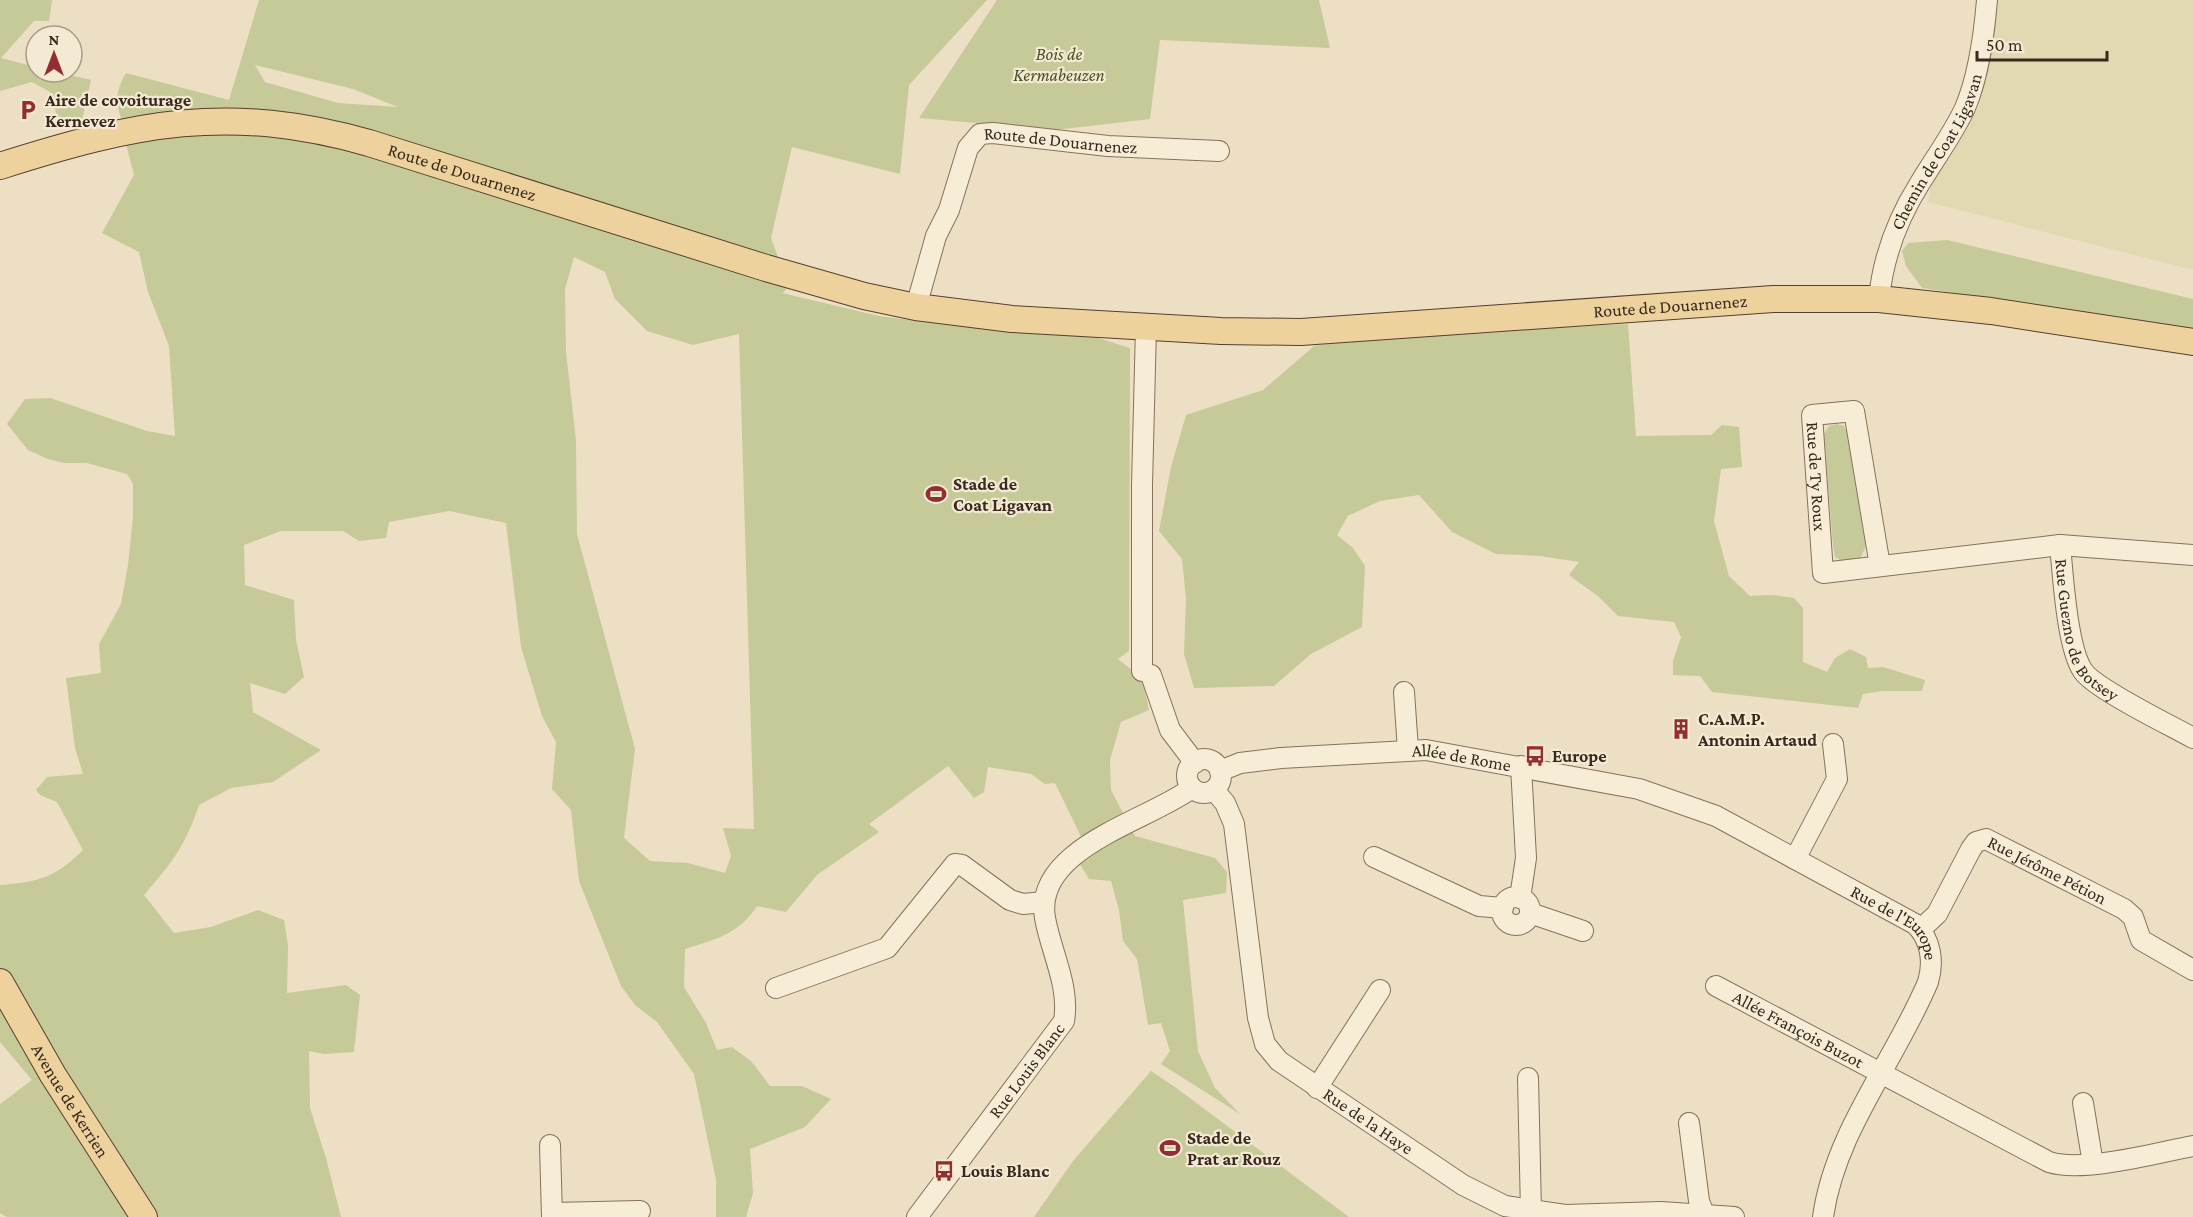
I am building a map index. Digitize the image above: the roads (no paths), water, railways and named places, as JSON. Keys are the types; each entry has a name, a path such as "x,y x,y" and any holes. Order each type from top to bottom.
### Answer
{"main road":[{"name":"Route de Douarnenez","path":"0,166 89,140 167,123 216,120 273,123 347,137 766,268 864,296 916,307 1012,319 1146,327 1301,332 1773,299 1879,299 1991,311 2193,342"},
{"name":"Avenue de Kerrien","path":"0,982 53,1076 144,1217"}],"street":[{"name":"Chemin de Coat Ligavan","path":"1879,299 1886,259 1899,222 1919,183 1958,122 1972,91 1987,0"},
{"name":"Route de Douarnenez","path":"916,307 936,236 952,200 965,155 971,142 980,134 993,133 1108,146 1219,151"},
{"path":"1146,327 1142,485 1146,673 1170,730 1195,763"},
{"name":"Rue de Ty Roux","path":"1880,566 1854,411 1812,416 1823,573 2060,545 2193,555"},
{"name":"Rue Guezno de Botsey","path":"2060,545 2070,626 2078,662 2083,672 2098,685 2193,738"},
{"path":"1404,692 1408,750"},
{"path":"1795,859 1837,779 1833,744"},
{"name":"Allée de Rome","path":"1220,771 1264,759 1408,750 1452,753 1639,789 1699,809"},
{"path":"1209,760 1220,771 1220,781 1214,790 1205,793 1192,788 1188,774 1195,763 1209,760"},
{"path":"1521,766 1526,858 1525,905"},
{"path":"776,988 887,948 955,864 962,865 1010,900 1023,904 1044,902 1053,877 1064,862 1109,834 1172,803 1192,788"},
{"name":"Rue de la Haye","path":"1214,790 1231,814 1238,841 1261,1032 1265,1044 1279,1062 1479,1195 1505,1206 1531,1212 1565,1215 1661,1212 1734,1217"},
{"name":"Rue de l'Europe","path":"1699,809 1903,915 1921,929 1931,954 1929,978 1840,1155 1830,1183 1823,1217"},
{"name":"Rue Jérôme Pétion","path":"1921,929 1937,914 1976,842 1986,839 2124,909 2133,917 2141,940 2193,970"},
{"path":"1374,857 1479,906 1503,908 1510,898 1583,931"},
{"name":"Rue Louis Blanc","path":"917,1217 1064,1021 1064,989 1045,919 1044,902"},
{"name":"Allée François Buzot","path":"1716,986 1881,1074"},
{"path":"1317,1088 1380,990"},
{"path":"1881,1074 2049,1162 2061,1166 2093,1164 2193,1146"},
{"path":"1528,1078 1531,1212"},
{"path":"2083,1104 2093,1164"},
{"path":"1689,1123 1704,1215"},
{"path":"550,1146 552,1215 640,1211"}],"place":[{"name":"Aire de covoiturage Kernevez","path":"28,110"},
{"name":"Stade de Coat Ligavan","path":"936,494"},
{"name":"C.A.M.P. Antonin Artaud","path":"1681,729"},
{"name":"Europe","path":"1535,756"},
{"name":"Stade de Prat ar Rouz","path":"1170,1148"},
{"name":"Louis Blanc","path":"944,1171"}],"park label":[{"name":"Bois de Kermabeuzen","path":"1059,64"}]}
